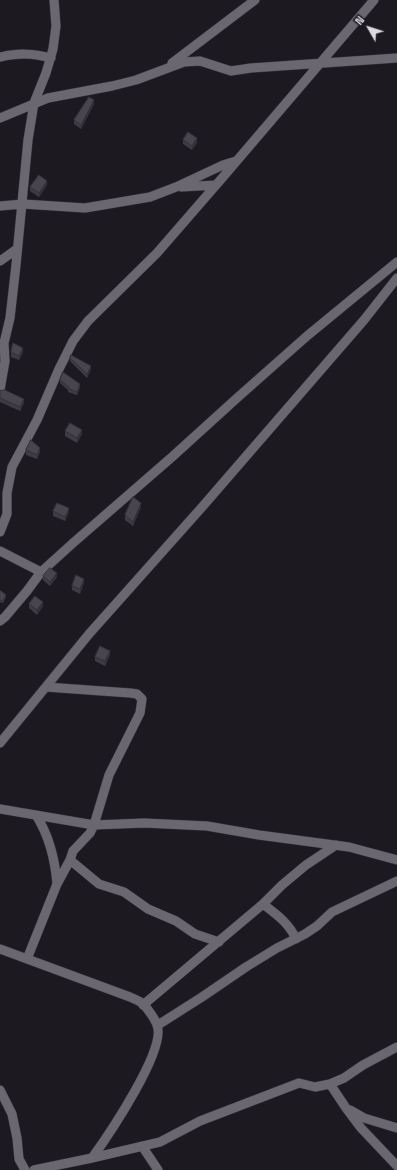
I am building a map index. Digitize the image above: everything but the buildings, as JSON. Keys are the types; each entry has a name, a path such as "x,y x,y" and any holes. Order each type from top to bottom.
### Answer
{"street":[{"path":"0,390 5,361 4,343 10,318 23,204 28,140 34,103 46,73 53,49 56,26 54,0"},
{"path":"165,69 255,0"},
{"path":"0,532 6,514 7,493 12,467 37,420 59,368 73,341 88,320 157,253 374,0"},
{"path":"0,57 21,53 37,54 51,58"},
{"path":"0,118 48,98 118,85 136,80 184,62 200,61 231,71 251,68 397,58"},
{"path":"0,206 23,204 85,208 150,197 176,187 223,165 236,161"},
{"path":"176,187 216,185"},
{"path":"0,261 17,249"},
{"path":"0,621 18,602 42,572 248,388 397,262"},
{"path":"0,743 90,634 364,320 397,278"},
{"path":"0,551 42,572"},
{"path":"27,959 57,884 70,860 73,850 90,833 94,825 109,775 140,713 142,700 137,694 130,693 46,687"},
{"path":"0,809 94,825 144,823 207,826 259,835 349,847 397,860"},
{"path":"36,815 45,829 52,848 56,864 57,884"},
{"path":"144,1005 182,971 219,942 263,904 282,885 306,865 336,845"},
{"path":"70,860 100,884 124,892 148,909 176,921 196,934 219,942"},
{"path":"158,1025 246,967 317,926 332,912 397,881"},
{"path":"263,904 282,918 294,933 296,939"},
{"path":"0,949 130,997 144,1005 158,1025 159,1038 143,1077 112,1130 92,1158"},
{"path":"34,1170 160,1142 200,1121 298,1083 315,1087 330,1084 344,1078 363,1065 397,1047"},
{"path":"330,1084 361,1128 397,1166"},
{"path":"0,1090 12,1114 17,1138 19,1159 25,1170"},
{"path":"346,1108 364,1118 397,1128"},
{"path":"142,1146 158,1170"}]}
